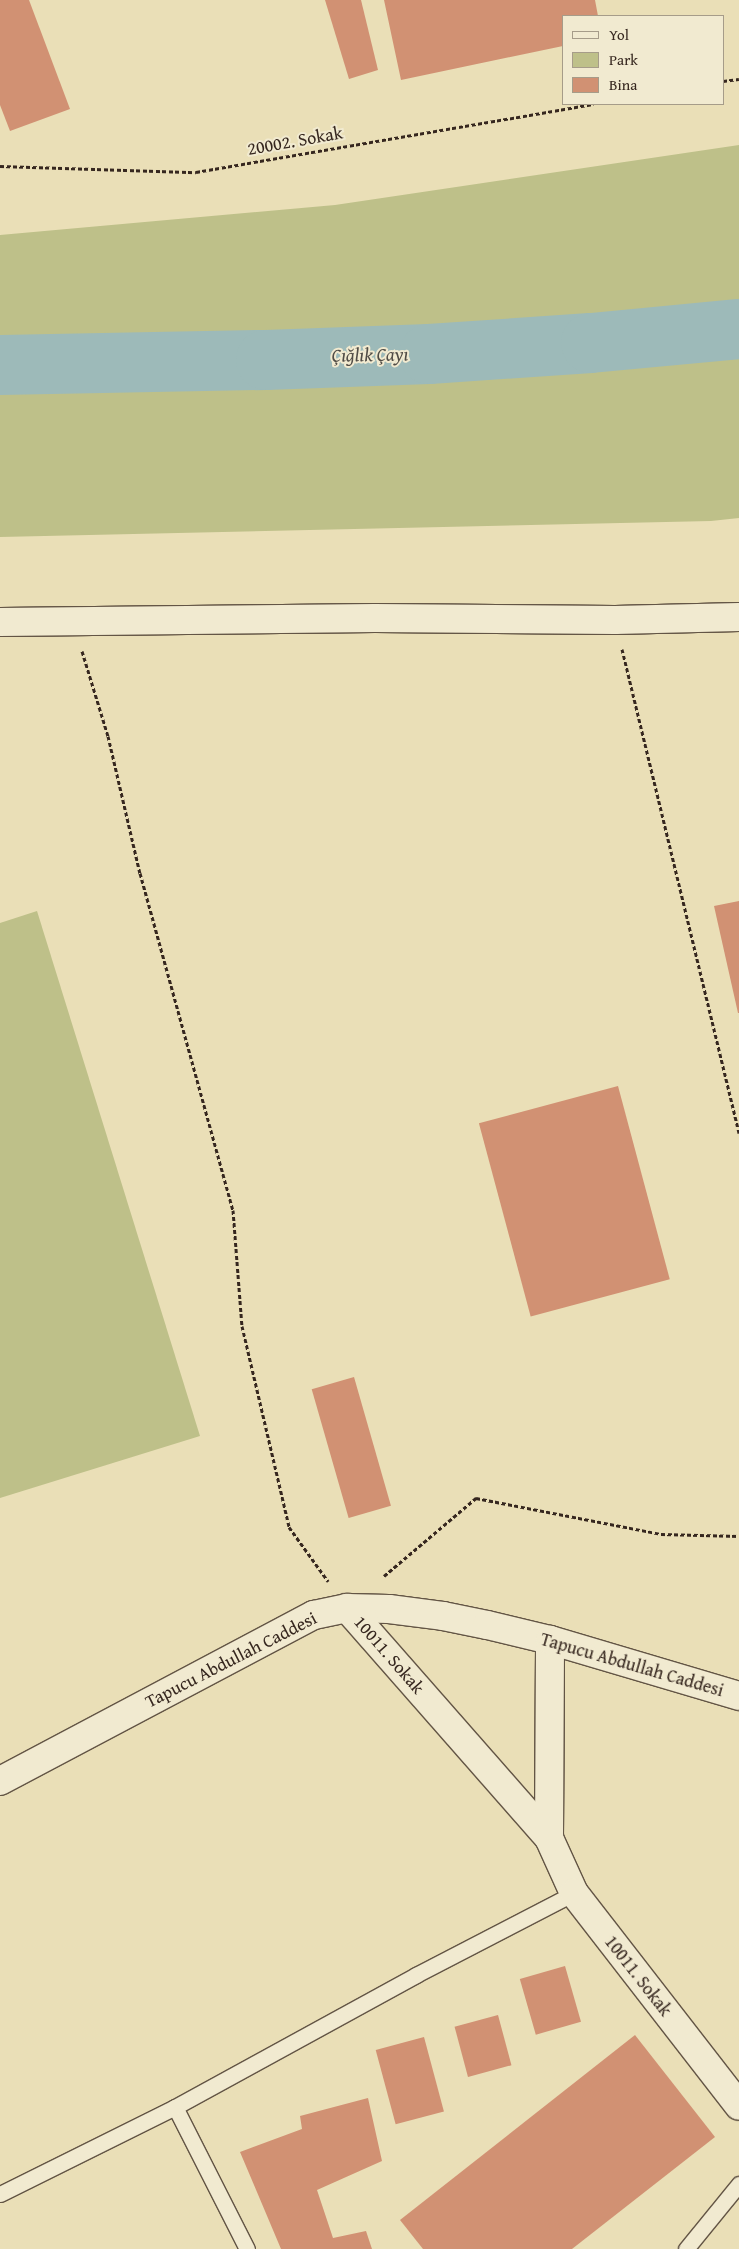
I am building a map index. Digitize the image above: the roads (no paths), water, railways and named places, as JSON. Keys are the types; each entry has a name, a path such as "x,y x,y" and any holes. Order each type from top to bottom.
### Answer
{"street":[{"path":"0,622 375,618 614,620 739,617"},
{"name":"Tapucu Abdullah Caddesi","path":"0,1781 314,1615 347,1608 388,1609 443,1616 550,1640 739,1696"},
{"name":"10011. Sokak","path":"347,1608 549,1838 574,1893 739,2106"},
{"name":"10011. Sokak","path":"549,1838 550,1640"}],"lane":[{"path":"0,2194 175,2107 416,1975 574,1893"},
{"path":"175,2107 247,2249"},
{"path":"686,2249 739,2184"}],"waterway":[{"name":"Çığlık Çayı","path":"0,365 266,360 429,354 591,343 739,329"}]}
